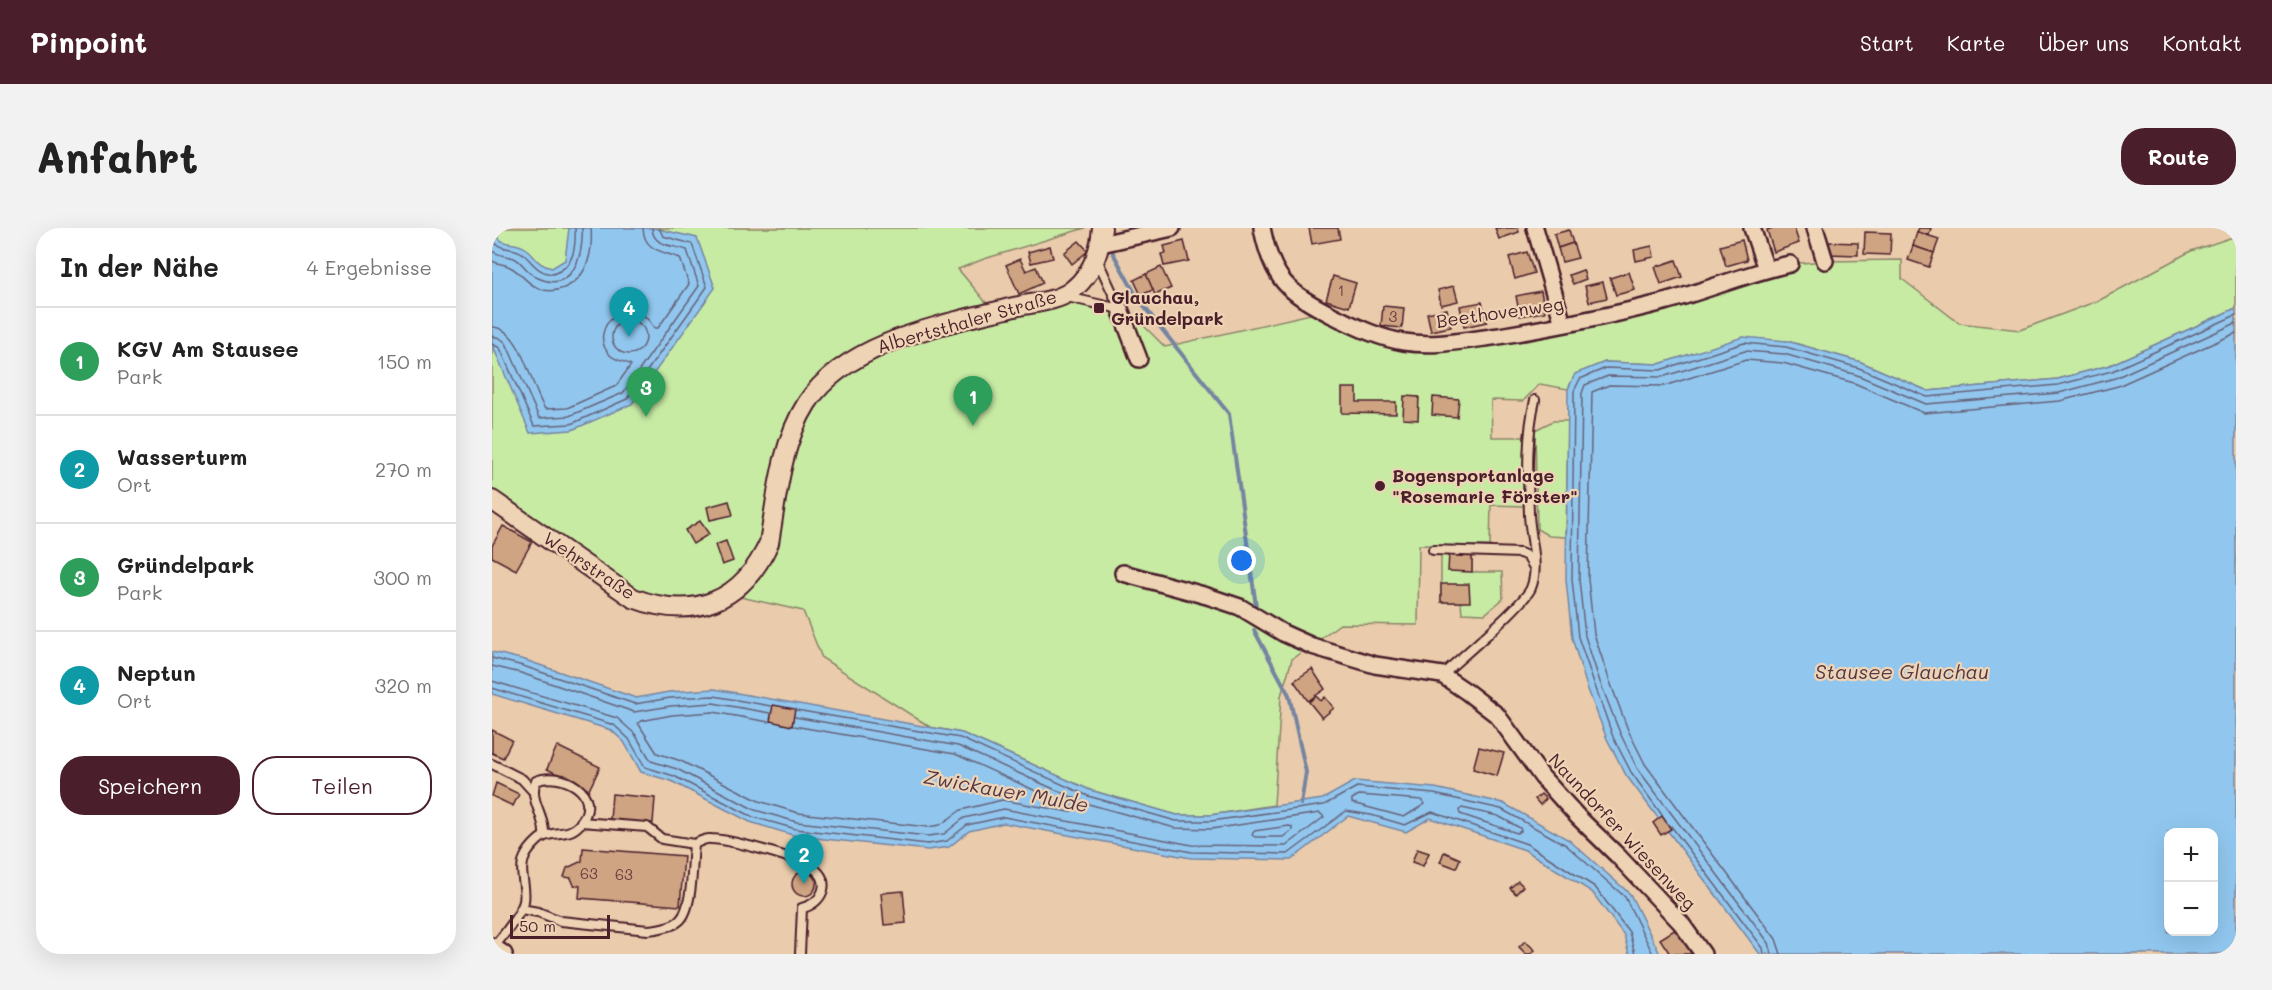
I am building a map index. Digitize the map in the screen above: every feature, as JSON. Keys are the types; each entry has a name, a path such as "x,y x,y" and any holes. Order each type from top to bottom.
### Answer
{"street":[{"path":"1100,243 1172,228"},
{"name":"Beethovenweg","path":"1262,228 1267,255 1284,284 1305,300 1368,332 1404,342 1442,343 1526,332 1664,302 1766,269 1790,264"},
{"path":"1535,228 1563,324"},
{"path":"1752,228 1766,269"},
{"path":"1815,228 1825,261"},
{"name":"Albertsthaler Straße","path":"727,594 748,577 769,543 791,433 808,402 828,379 846,363 878,346 966,320 1063,296 1086,278 1100,243"},
{"path":"1120,309 1139,358"},
{"name":"Wehrstraße","path":"492,500 633,598 650,605 680,609 709,603 727,594"},
{"name":"Naundorfer Wiesenweg","path":"1123,573 1240,607 1283,633 1312,646 1375,665 1442,675 1497,715 1542,777 1681,923 1703,954"}],"lane":[{"path":"1063,296 1120,309 1100,243"},
{"path":"1442,675 1531,589 1534,567 1529,517 1529,426 1534,400"},
{"path":"1433,550 1520,553 1527,556 1534,567"},
{"path":"492,764 522,779 532,789 543,818 544,836"},
{"path":"497,949 524,900 522,874 526,853 544,836 564,834 574,830 588,809 588,799 580,789 556,778 545,777 536,781 532,789"},
{"path":"581,822 647,827 662,839 693,844 709,838 740,844 794,860 816,870 821,875 824,890 816,903 802,908 800,954"},
{"path":"521,909 538,912 561,921 648,930 662,928 680,921 688,908 693,844"}],"green space":[{"path":"492,228 1085,228 958,269 994,312 1063,296 1120,309 1144,326 1165,347 1324,311 1404,342 1536,330 1790,264 1825,261 1902,260 1902,279 1959,323 2020,330 2100,300 2191,251 2236,236 2236,308 2110,365 2058,379 1928,391 1861,362 1787,341 1695,353 1659,364 1605,362 1575,374 1568,389 1540,384 1523,401 1491,400 1492,437 1526,437 1525,506 1491,505 1490,546 1419,545 1418,625 1340,624 1292,659 1281,696 1274,805 1210,815 1177,815 1090,790 962,733 930,727 822,658 803,611 727,594 665,608 492,500"},
{"path":"1553,421 1568,421 1566,537 1549,536 1537,529 1535,430"},
{"path":"1441,553 1472,554 1472,572 1502,572 1503,599 1485,614 1462,613 1461,602 1441,602"}],"water":[{"path":"492,228 495,228 503,242 520,245 539,262 552,268 565,260 569,228 654,228 697,238 715,288 632,404 572,430 530,433 492,344"},
{"name":"Stausee Glauchau","path":"2236,308 2236,954 1760,954 1626,775 1607,739 1587,687 1572,638 1566,580 1568,389 1575,374 1605,362 1659,364 1743,337 1787,341 1861,362 1928,391 2058,379 2110,365"},
{"name":"Zwickauer Mulde","path":"492,652 525,660 636,698 669,692 714,689 962,733 1090,790 1177,815 1210,815 1323,799 1355,781 1435,788 1503,803 1569,840 1630,894 1660,954 1629,954 1624,935 1592,892 1525,850 1430,818 1406,832 1348,816 1291,860 1191,858 1004,823 969,831 949,847 928,850 796,836 750,822 671,781 641,772 624,742 611,730 492,694"}],"building":[{"path":"1309,228 1338,228 1340,239 1312,244"},
{"path":"1495,228 1518,228 1519,232 1499,239"},
{"path":"1794,228 1799,243 1774,252 1767,230"},
{"path":"1919,228 1931,228 1929,235 1917,232"},
{"path":"1569,230 1573,243 1558,248 1554,234"},
{"path":"1865,232 1891,233 1890,255 1864,254"},
{"path":"1917,232 1939,239 1934,253 1913,246"},
{"path":"1742,240 1747,260 1726,266 1720,246"},
{"path":"1079,241 1088,251 1072,264 1064,253"},
{"path":"1184,241 1189,261 1164,266 1161,254 1166,253 1164,246"},
{"path":"1827,242 1858,243 1858,255 1827,254"},
{"path":"1573,243 1578,258 1562,262 1558,248"},
{"path":"1050,246 1053,258 1031,263 1028,252"},
{"path":"1652,246 1654,257 1636,261 1634,250"},
{"path":"1913,246 1934,253 1929,267 1908,260"},
{"path":"1527,252 1534,273 1515,279 1509,257"},
{"path":"1020,259 1026,271 1036,267 1043,283 1019,294 1006,265"},
{"path":"1676,260 1682,277 1661,284 1655,267"},
{"path":"1161,267 1171,288 1155,295 1146,274"},
{"path":"1583,270 1586,279 1573,284 1569,275"},
{"path":"1629,272 1635,290 1616,295 1610,278"},
{"path":"1146,274 1153,290 1141,295 1134,280"},
{"path":"1333,276 1356,283 1349,307 1326,300"},
{"path":"1603,282 1607,298 1589,302 1585,286"},
{"path":"1454,286 1458,301 1441,305 1438,290"},
{"path":"1541,291 1545,312 1520,316 1516,296"},
{"path":"1482,302 1487,322 1464,327 1460,306"},
{"path":"1383,306 1404,308 1402,328 1381,326"},
{"path":"1447,309 1451,327 1431,331 1427,313"},
{"path":"1342,388 1357,388 1357,402 1396,402 1396,414 1342,413"},
{"path":"1404,396 1419,397 1418,420 1403,419"},
{"path":"1433,397 1459,399 1457,417 1432,415"},
{"path":"729,501 733,515 710,520 707,507"},
{"path":"700,521 709,534 693,544 685,530"},
{"path":"503,526 532,542 516,570 492,557 492,546"},
{"path":"726,541 733,561 722,565 715,545"},
{"path":"1449,553 1472,554 1472,572 1448,571"},
{"path":"1441,584 1469,584 1470,602 1441,602"},
{"path":"1312,669 1325,689 1308,701 1294,681"},
{"path":"1316,696 1321,701 1325,697 1334,708 1322,718 1309,702"},
{"path":"773,705 795,709 792,726 770,721"},
{"path":"492,730 512,740 503,758 492,753"},
{"path":"557,746 600,767 589,790 547,769"},
{"path":"1479,747 1504,753 1497,776 1473,769"},
{"path":"496,783 519,794 513,806 492,796"},
{"path":"612,794 655,798 653,823 610,820"},
{"path":"1541,794 1546,799 1540,805 1535,799"},
{"path":"1662,816 1671,829 1661,835 1653,823"},
{"path":"583,848 684,856 680,906 579,898 580,886 574,885 571,878 564,877 567,868 582,861"},
{"path":"1417,849 1429,853 1423,866 1412,862"},
{"path":"1444,852 1460,859 1456,868 1440,862"},
{"path":"804,872 813,875 816,884 813,893 804,896 795,893 792,884 795,875"},
{"path":"1518,881 1523,886 1516,894 1510,888"},
{"path":"903,891 906,923 884,925 881,893"},
{"path":"1676,929 1692,954 1670,954 1660,939"},
{"path":"1525,941 1535,950 1531,954 1526,954 1519,947"}],"waterway":[{"path":"1113,253 1138,299 1229,414 1256,606"},
{"path":"1254,630 1289,695 1306,772 1301,804"}],"place":[{"name":"Glauchau, Gründelpark","path":"1099,308"},
{"name":"Neptun","path":"629,337"},
{"name":"Gründelpark","path":"646,417"},
{"name":"KGV Am Stausee","path":"973,426"},
{"name":"Bogensportanlage \"Rosemarie Förster\"","path":"1380,486"},
{"name":"Wasserturm","path":"804,884"}]}
